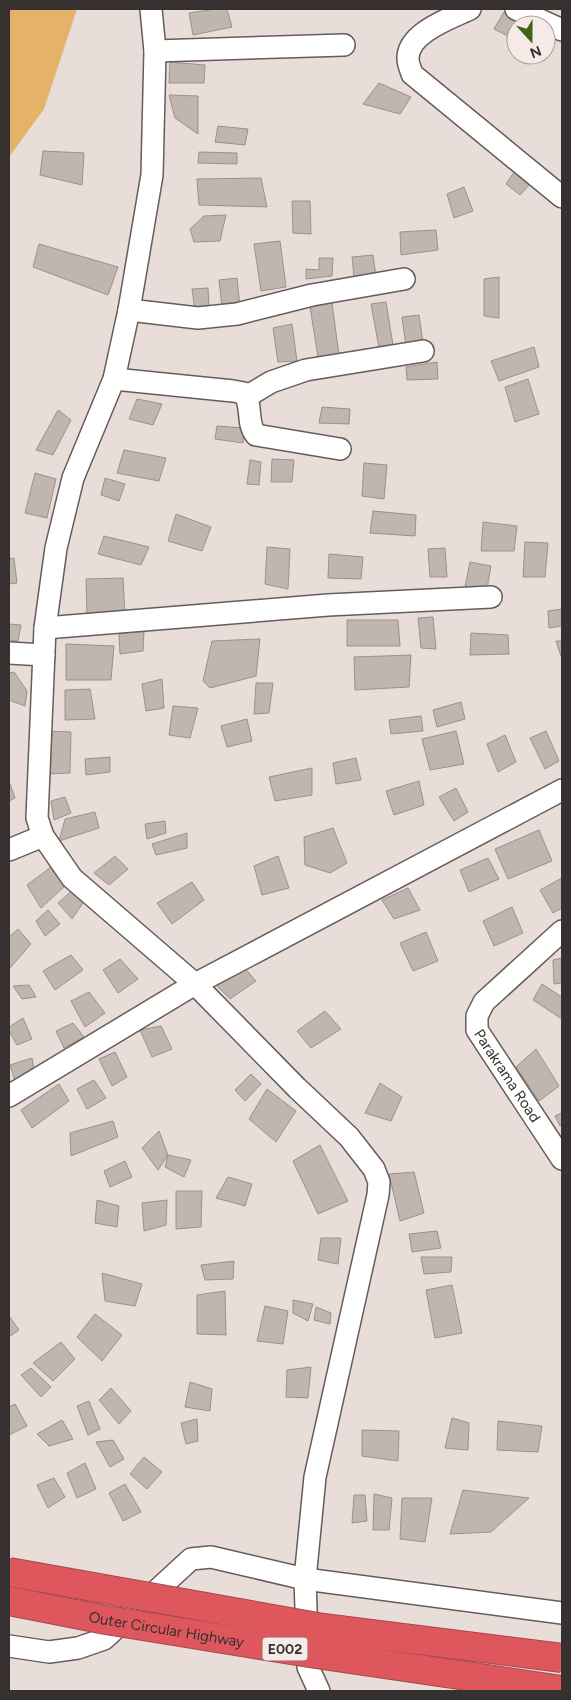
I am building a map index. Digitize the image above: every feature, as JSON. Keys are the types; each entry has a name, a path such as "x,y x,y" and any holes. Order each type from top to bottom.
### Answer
{"highway":[{"name":"Outer Circular Highway","path":"9,1572 323,1628 562,1658"},
{"name":"Outer Circular Highway","path":"9,1601 106,1620 307,1653 562,1690"}],"street":[{"path":"151,9 154,51 152,175 129,310 114,379 73,478 56,548 45,628 37,818 43,836 72,878 196,984 297,1088 349,1137 374,1169 379,1182 378,1195 315,1477 305,1580 308,1667 318,1691"},
{"path":"470,9 431,28 413,42 408,58 412,74 562,197"},
{"path":"516,9 562,30"},
{"path":"154,51 344,45"},
{"path":"129,310 198,318 228,315 312,295 404,279"},
{"path":"246,397 271,382 306,370 424,351"},
{"path":"114,379 233,391 244,394 252,431 256,435 340,449"},
{"path":"45,628 328,604 491,597"},
{"path":"9,653 44,656"},
{"path":"9,1096 196,984 562,790"},
{"path":"9,850 43,836"},
{"name":"Parakrama Road","path":"562,931 484,1002 477,1016 477,1030 562,1159"},
{"path":"9,1646 49,1652 78,1648 104,1639 191,1559 211,1557 305,1580 562,1613"}],"shaded area":[{"path":"9,9 77,9 44,109 9,157"}],"building":[{"path":"227,9 232,27 193,35 189,13"},
{"path":"504,12 511,15 506,15 506,35 494,29"},
{"path":"170,62 205,65 204,83 169,83"},
{"path":"379,83 411,97 400,114 363,104"},
{"path":"169,95 198,96 198,134 175,118"},
{"path":"218,126 248,129 245,145 215,142"},
{"path":"43,151 84,153 82,185 40,175"},
{"path":"199,152 237,153 237,164 198,163"},
{"path":"514,172 530,184 520,195 506,184"},
{"path":"261,178 267,207 199,205 197,179"},
{"path":"464,187 473,211 454,218 447,194"},
{"path":"292,201 310,201 311,234 293,233"},
{"path":"226,215 220,241 194,242 190,229 204,216"},
{"path":"436,230 438,250 401,255 400,232"},
{"path":"280,241 286,287 261,291 254,244"},
{"path":"39,244 118,267 108,295 33,267"},
{"path":"373,255 376,276 354,278 352,257"},
{"path":"319,258 333,258 332,276 306,279 306,269 319,270"},
{"path":"499,277 499,318 484,316 484,279"},
{"path":"237,278 240,307 222,307 219,280"},
{"path":"208,288 209,309 195,311 192,289"},
{"path":"386,302 393,345 379,348 371,304"},
{"path":"332,303 339,355 318,357 310,307"},
{"path":"419,315 423,343 406,346 402,317"},
{"path":"292,324 297,361 278,362 273,328"},
{"path":"534,347 539,367 499,381 491,361"},
{"path":"437,362 438,379 407,380 406,367"},
{"path":"528,379 539,414 515,422 505,387"},
{"path":"137,399 162,404 153,425 129,419"},
{"path":"322,407 350,409 349,424 319,423"},
{"path":"58,410 71,420 53,455 36,450"},
{"path":"217,426 244,428 243,443 215,439"},
{"path":"124,450 166,458 159,481 117,473"},
{"path":"272,459 294,460 292,482 271,482"},
{"path":"250,460 261,462 259,485 247,484"},
{"path":"364,463 387,465 384,499 362,496"},
{"path":"35,473 56,479 47,518 25,513"},
{"path":"105,478 125,484 119,501 101,495"},
{"path":"373,511 416,515 415,536 370,533"},
{"path":"176,514 211,527 202,551 168,541"},
{"path":"483,522 517,526 514,551 481,551"},
{"path":"104,536 149,547 141,565 98,554"},
{"path":"525,542 548,543 545,577 523,577"},
{"path":"267,547 290,549 288,589 265,584"},
{"path":"445,548 447,577 430,577 428,549"},
{"path":"329,554 363,557 361,579 328,578"},
{"path":"14,558 17,583 9,584 9,559"},
{"path":"470,562 491,566 487,589 465,587"},
{"path":"123,578 125,615 87,617 86,579"},
{"path":"562,609 562,626 549,628 548,611"},
{"path":"433,617 436,649 421,648 418,618"},
{"path":"347,620 398,620 400,646 347,646"},
{"path":"9,624 21,625 18,641 9,640"},
{"path":"144,630 143,651 120,654 119,634"},
{"path":"471,633 508,635 509,654 470,655"},
{"path":"260,639 256,676 210,688 203,681 212,641"},
{"path":"556,641 562,641 562,659"},
{"path":"66,644 114,646 111,680 66,680"},
{"path":"411,655 409,687 355,690 354,657"},
{"path":"14,672 27,691 25,706 9,700 9,673"},
{"path":"162,679 164,708 146,711 142,684"},
{"path":"256,683 273,683 269,713 254,714"},
{"path":"90,689 95,719 65,720 65,690"},
{"path":"461,702 465,719 437,727 433,710"},
{"path":"173,706 198,708 190,738 169,735"},
{"path":"421,716 423,731 391,734 389,720"},
{"path":"247,719 252,741 227,747 221,726"},
{"path":"48,731 71,732 70,773 47,774"},
{"path":"456,731 464,764 430,770 422,739"},
{"path":"546,731 559,761 545,769 530,738"},
{"path":"505,735 516,762 498,772 487,744"},
{"path":"110,757 110,772 86,775 85,759"},
{"path":"356,758 361,780 336,784 333,763"},
{"path":"312,768 312,795 275,801 269,777"},
{"path":"9,781 15,798 9,801"},
{"path":"419,781 424,805 394,815 386,791"},
{"path":"456,788 468,812 454,821 439,797"},
{"path":"65,797 71,813 54,820 51,801"},
{"path":"95,812 99,828 59,841 65,819"},
{"path":"165,821 166,833 147,839 145,824"},
{"path":"333,828 347,863 330,873 305,865 304,837"},
{"path":"539,830 552,861 508,879 495,849"},
{"path":"187,833 187,848 156,855 152,844"},
{"path":"115,856 128,869 109,885 94,873"},
{"path":"278,856 289,888 262,895 254,866"},
{"path":"488,858 499,879 469,892 460,870"},
{"path":"51,867 66,885 41,908 27,885"},
{"path":"562,878 562,908 553,913 540,890"},
{"path":"192,882 204,900 172,924 157,903"},
{"path":"75,888 85,900 72,919 58,903"},
{"path":"408,888 420,910 394,919 382,900"},
{"path":"512,907 523,933 494,946 483,921"},
{"path":"48,910 60,924 45,936 36,921"},
{"path":"18,929 31,944 9,969 9,937"},
{"path":"426,932 438,961 413,971 400,943"},
{"path":"71,955 83,970 55,990 43,971"},
{"path":"562,958 562,983 554,984 553,960"},
{"path":"120,959 138,979 118,993 103,970"},
{"path":"242,965 256,981 230,999 213,982"},
{"path":"542,984 562,997 562,1019 533,1000"},
{"path":"29,985 36,997 22,999 13,986"},
{"path":"89,992 105,1013 85,1027 71,1001"},
{"path":"325,1011 341,1029 311,1048 297,1031"},
{"path":"23,1018 32,1039 17,1045 9,1031 9,1027"},
{"path":"73,1023 84,1037 64,1048 56,1031"},
{"path":"161,1026 172,1049 152,1057 140,1030"},
{"path":"536,1049 559,1086 539,1101 516,1067"},
{"path":"115,1052 127,1077 112,1086 99,1059"},
{"path":"32,1058 35,1076 15,1081 10,1065"},
{"path":"251,1074 261,1084 245,1101 235,1090"},
{"path":"94,1080 106,1098 87,1109 77,1089"},
{"path":"380,1083 402,1097 391,1121 365,1113"},
{"path":"59,1084 69,1101 32,1128 21,1110"},
{"path":"267,1089 296,1111 276,1142 249,1119"},
{"path":"562,1113 562,1125 560,1126 555,1116"},
{"path":"113,1121 118,1137 71,1156 70,1133"},
{"path":"159,1131 168,1155 158,1170 142,1148"},
{"path":"320,1145 348,1201 318,1214 293,1161"},
{"path":"168,1155 191,1160 184,1177 165,1167"},
{"path":"125,1161 132,1177 110,1187 104,1171"},
{"path":"414,1172 424,1213 400,1221 389,1174"},
{"path":"228,1177 252,1184 245,1206 216,1198"},
{"path":"176,1191 202,1191 201,1227 176,1229"},
{"path":"97,1200 119,1206 117,1227 95,1223"},
{"path":"167,1200 166,1225 144,1231 142,1203"},
{"path":"437,1231 441,1248 412,1252 409,1234"},
{"path":"321,1238 341,1238 338,1264 318,1260"},
{"path":"421,1257 452,1257 451,1272 424,1274"},
{"path":"234,1261 233,1279 205,1280 201,1265"},
{"path":"102,1273 142,1284 135,1306 105,1301"},
{"path":"452,1285 462,1333 435,1338 426,1290"},
{"path":"225,1291 226,1335 197,1334 197,1295"},
{"path":"293,1300 313,1304 308,1321 293,1313"},
{"path":"265,1306 288,1311 283,1344 257,1341"},
{"path":"316,1307 331,1313 330,1324 314,1320"},
{"path":"95,1314 122,1335 102,1361 77,1337"},
{"path":"9,1316 19,1330 9,1337"},
{"path":"61,1342 75,1359 53,1381 33,1363"},
{"path":"311,1367 308,1398 286,1397 287,1370"},
{"path":"31,1368 51,1387 41,1397 21,1375"},
{"path":"190,1382 212,1389 210,1411 185,1407"},
{"path":"111,1388 131,1411 119,1424 99,1400"},
{"path":"89,1401 100,1429 88,1435 77,1406"},
{"path":"15,1404 27,1426 9,1435 9,1407"},
{"path":"452,1418 469,1423 468,1450 445,1448"},
{"path":"197,1419 198,1441 186,1444 181,1423"},
{"path":"62,1420 73,1439 49,1446 37,1434"},
{"path":"498,1421 542,1426 538,1452 497,1450"},
{"path":"362,1430 399,1431 398,1461 362,1456"},
{"path":"113,1440 124,1459 110,1467 96,1442"},
{"path":"144,1457 162,1472 147,1489 130,1474"},
{"path":"85,1463 96,1489 77,1498 67,1473"},
{"path":"54,1478 65,1497 48,1508 37,1485"},
{"path":"125,1484 141,1512 123,1521 109,1493"},
{"path":"463,1490 529,1498 491,1532 450,1534"},
{"path":"374,1494 392,1498 389,1530 373,1530"},
{"path":"354,1495 365,1495 367,1521 352,1523"},
{"path":"402,1498 432,1498 425,1542 400,1539"}]}
